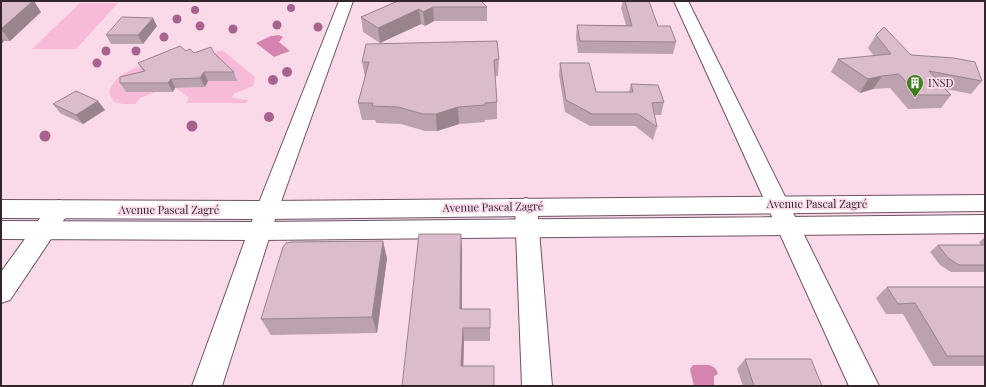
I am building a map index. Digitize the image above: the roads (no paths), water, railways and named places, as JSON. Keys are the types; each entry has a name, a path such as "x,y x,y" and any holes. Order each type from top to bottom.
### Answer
{"main road":[{"path":"207,386 264,221 346,1"},
{"path":"681,1 864,386"},
{"name":"Avenue Pascal Zagré","path":"1,230 44,231 264,221 782,214 985,203"},
{"name":"Avenue Pascal Zagré","path":"1,209 58,209 264,221"},
{"path":"1,292 58,209"},
{"name":"Avenue Pascal Zagré","path":"782,214 985,224"},
{"path":"527,217 537,386"}],"place":[{"name":"INSD","path":"915,98"}]}
